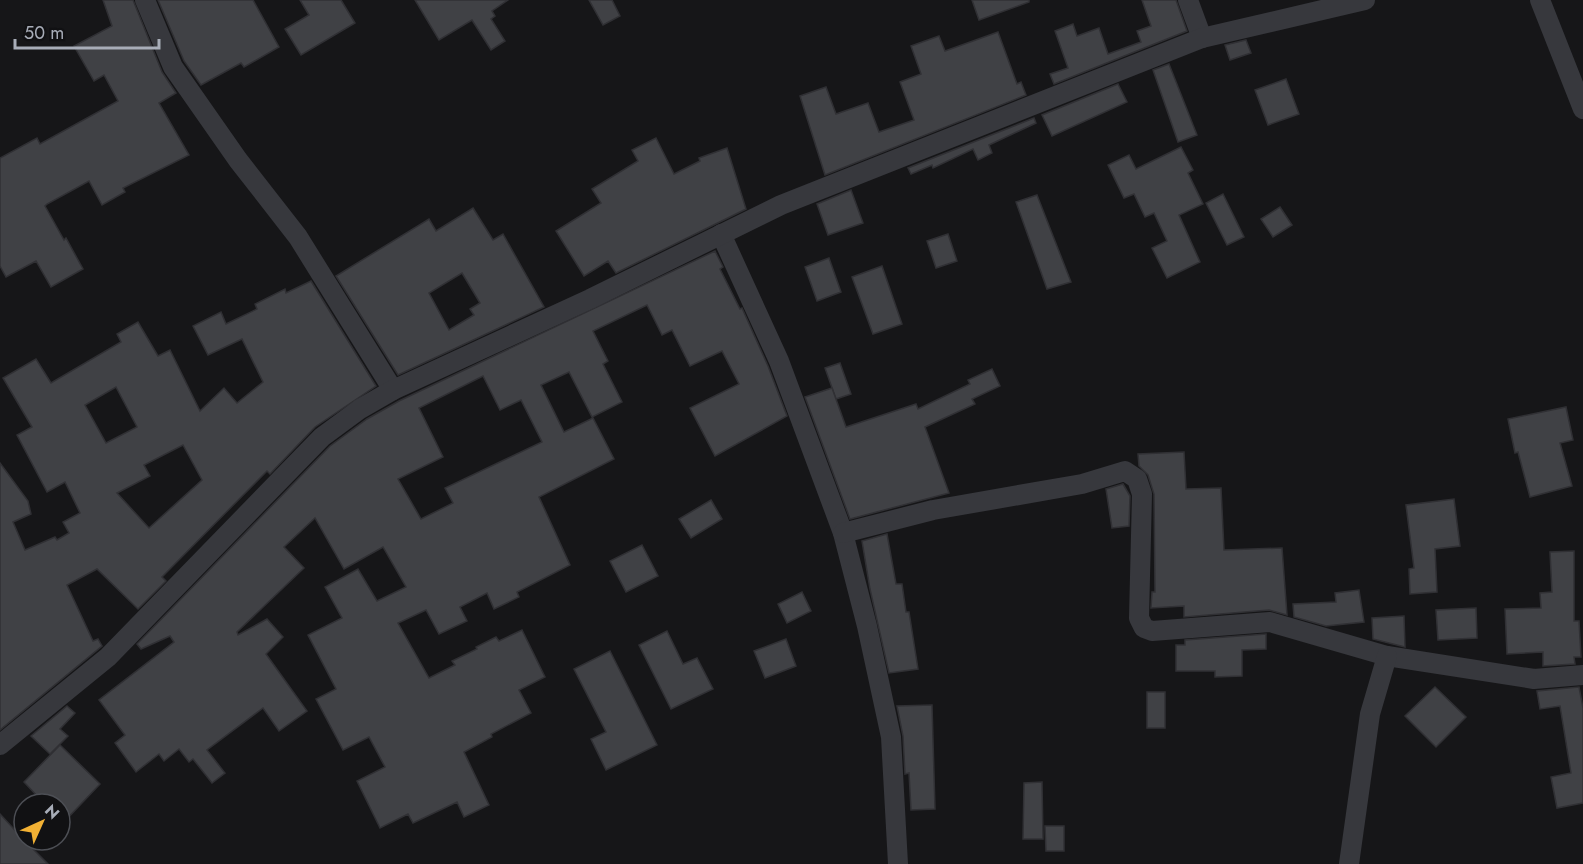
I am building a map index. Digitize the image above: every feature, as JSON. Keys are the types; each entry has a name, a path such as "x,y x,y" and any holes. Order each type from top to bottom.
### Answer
{"street":[{"path":"145,0 173,67 238,160 298,237 393,390"},
{"path":"1188,0 1202,38"},
{"path":"0,745 108,657 322,437 360,409 393,390 590,299 792,201 1202,38 1365,0"},
{"path":"1540,0 1583,109"},
{"path":"722,234 779,361 843,533 867,626 891,737 898,864"},
{"path":"843,533 933,510 1082,484 1125,471 1137,479 1142,494 1139,618 1144,628 1152,631 1270,621 1387,656 1534,679 1583,675"},
{"path":"1349,864 1370,714 1387,656"}],"building":[{"path":"103,0 133,0 162,72 176,93 159,103 189,155 123,188 125,192 102,205 89,181 47,204 45,206 83,269 51,287 36,261 6,277 0,266 0,158 37,138 40,144 118,101 104,75 94,81 74,46 112,26"},
{"path":"158,0 253,0 279,47 244,67 241,63 201,85 184,61"},
{"path":"300,0 341,0 355,23 301,55 285,29 309,15"},
{"path":"415,0 508,0 492,11 495,16 491,19 505,41 491,50 472,20 439,40"},
{"path":"589,0 612,0 620,16 603,25"},
{"path":"972,0 1029,0 1029,2 979,20"},
{"path":"1142,0 1176,0 1187,31 1054,84 1050,74 1068,68 1055,31 1073,24 1077,36 1099,28 1108,54 1141,42 1137,31 1151,26"},
{"path":"998,32 1017,84 1021,82 1026,95 825,175 800,96 826,87 836,114 868,103 879,132 914,120 900,82 921,74 911,46 939,36 945,51"},
{"path":"1246,40 1251,53 1230,60 1225,45"},
{"path":"1169,64 1197,135 1178,142 1153,70"},
{"path":"1286,79 1299,114 1268,125 1255,90"},
{"path":"1118,84 1127,102 1052,136 1042,115"},
{"path":"1034,118 1036,123 989,145 992,153 978,160 973,149 933,168 932,165 911,174 908,168"},
{"path":"656,138 674,174 700,161 699,158 727,148 746,209 616,273 608,261 584,276 556,231 601,203 592,189 638,161 632,150"},
{"path":"1181,147 1193,170 1188,173 1203,204 1179,215 1200,262 1167,278 1152,248 1167,241 1154,213 1145,217 1134,194 1124,198 1108,165 1129,155 1136,169"},
{"path":"851,190 863,223 828,235 817,204"},
{"path":"1223,194 1244,237 1227,245 1206,203"},
{"path":"1037,195 1071,282 1047,289 1016,202"},
{"path":"1280,207 1292,225 1273,237 1261,219"},
{"path":"473,208 493,240 503,234 544,307 398,375 336,276 429,219 436,231","holes":["462,273 480,303 470,309 474,315 449,330 429,293"]},
{"path":"948,234 957,261 936,268 927,241"},
{"path":"715,251 723,267 720,269 740,309 742,308 787,416 715,456 690,408 739,384 722,351 690,366 672,330 662,335 647,305 593,331 608,361 603,364 622,402 592,417 569,372 541,385 564,432 593,418 614,459 539,497 570,565 517,592 519,597 494,609 487,593 460,607 467,621 439,634 426,610 398,623 429,678 455,665 452,661 477,649 476,647 496,637 499,641 522,630 545,677 519,690 531,713 491,734 492,737 464,752 489,805 464,817 457,802 413,823 408,814 380,828 357,781 385,767 369,737 343,750 316,699 336,689 308,635 342,618 325,587 358,569 377,601 406,587 383,547 344,569 315,518 284,547 304,568 237,632 238,635 267,619 283,637 266,654 307,711 279,731 263,708 207,750 225,773 212,783 193,759 189,762 179,749 164,761 159,754 136,772 115,743 125,735 99,700 174,642 170,636 141,649 137,644 330,446 367,419 399,401","holes":["483,376 500,410 521,400 542,442 445,488 453,503 421,519 398,479 443,457 419,408"]},
{"path":"829,258 841,292 817,301 805,267"},
{"path":"882,266 902,324 873,334 852,277"},
{"path":"311,281 376,386 315,427 270,474 267,471 162,577 166,581 138,609 97,569 67,585 93,641 98,639 102,646 0,730 0,463 28,501 31,514 13,522 25,550 55,537 57,540 69,533 63,522 80,513 65,482 47,492 17,435 32,427 3,378 36,359 51,383 121,342 117,334 138,322 158,356 170,350 200,411 224,388 237,403 263,382 242,339 208,355 193,326 221,312 226,324 257,309 255,304 285,289 286,293","holes":["116,387 137,427 106,443 85,405","183,445 202,480 149,528 117,493 150,476 144,465"]},
{"path":"840,363 851,394 836,399 825,368"},
{"path":"992,369 1000,386 972,399 975,404 925,427 949,493 850,519 805,397 832,388 846,427 916,404 918,409 970,384 968,380"},
{"path":"1566,407 1573,440 1560,443 1572,486 1530,497 1518,452 1515,453 1508,419"},
{"path":"1184,452 1186,489 1221,488 1224,550 1282,548 1287,615 1269,610 1184,617 1184,606 1151,608 1152,592 1155,592 1154,494 1148,475 1139,466 1138,454"},
{"path":"1123,484 1130,496 1129,526 1112,528 1106,489"},
{"path":"1454,499 1460,546 1435,549 1437,592 1410,594 1409,569 1414,568 1406,505"},
{"path":"711,500 722,519 691,538 679,519"},
{"path":"887,534 896,584 902,584 906,612 909,612 918,669 889,673 862,541"},
{"path":"642,545 658,576 626,592 610,561"},
{"path":"1574,551 1574,621 1579,621 1581,657 1574,657 1575,664 1543,666 1543,652 1507,654 1505,609 1541,608 1540,593 1552,592 1550,552"},
{"path":"1359,590 1364,622 1326,626 1294,617 1293,604 1336,602 1335,593"},
{"path":"802,592 811,611 787,623 778,604"},
{"path":"1476,608 1477,638 1438,640 1436,610"},
{"path":"1404,616 1405,647 1373,639 1372,618"},
{"path":"667,631 683,664 697,658 713,689 671,709 639,645"},
{"path":"1266,634 1266,649 1242,650 1242,676 1215,677 1215,671 1176,671 1176,645 1185,645 1185,640"},
{"path":"786,639 796,666 765,678 754,651"},
{"path":"610,651 657,745 606,770 591,739 606,732 574,669"},
{"path":"1435,687 1466,717 1436,747 1405,716"},
{"path":"1579,687 1583,708 1583,803 1557,808 1551,777 1571,773 1560,706 1540,709 1537,691"},
{"path":"1147,692 1165,692 1165,728 1147,728"},
{"path":"932,705 935,809 911,810 909,773 905,774 903,736 897,706"},
{"path":"67,706 75,713 60,729 68,736 50,754 31,736"},
{"path":"60,745 100,784 72,813 72,792 33,792 24,782"},
{"path":"1042,782 1043,839 1023,839 1024,783"},
{"path":"0,814 12,827 12,852 36,852 48,864 0,864"},
{"path":"1045,826 1064,826 1064,851 1046,851"}]}
